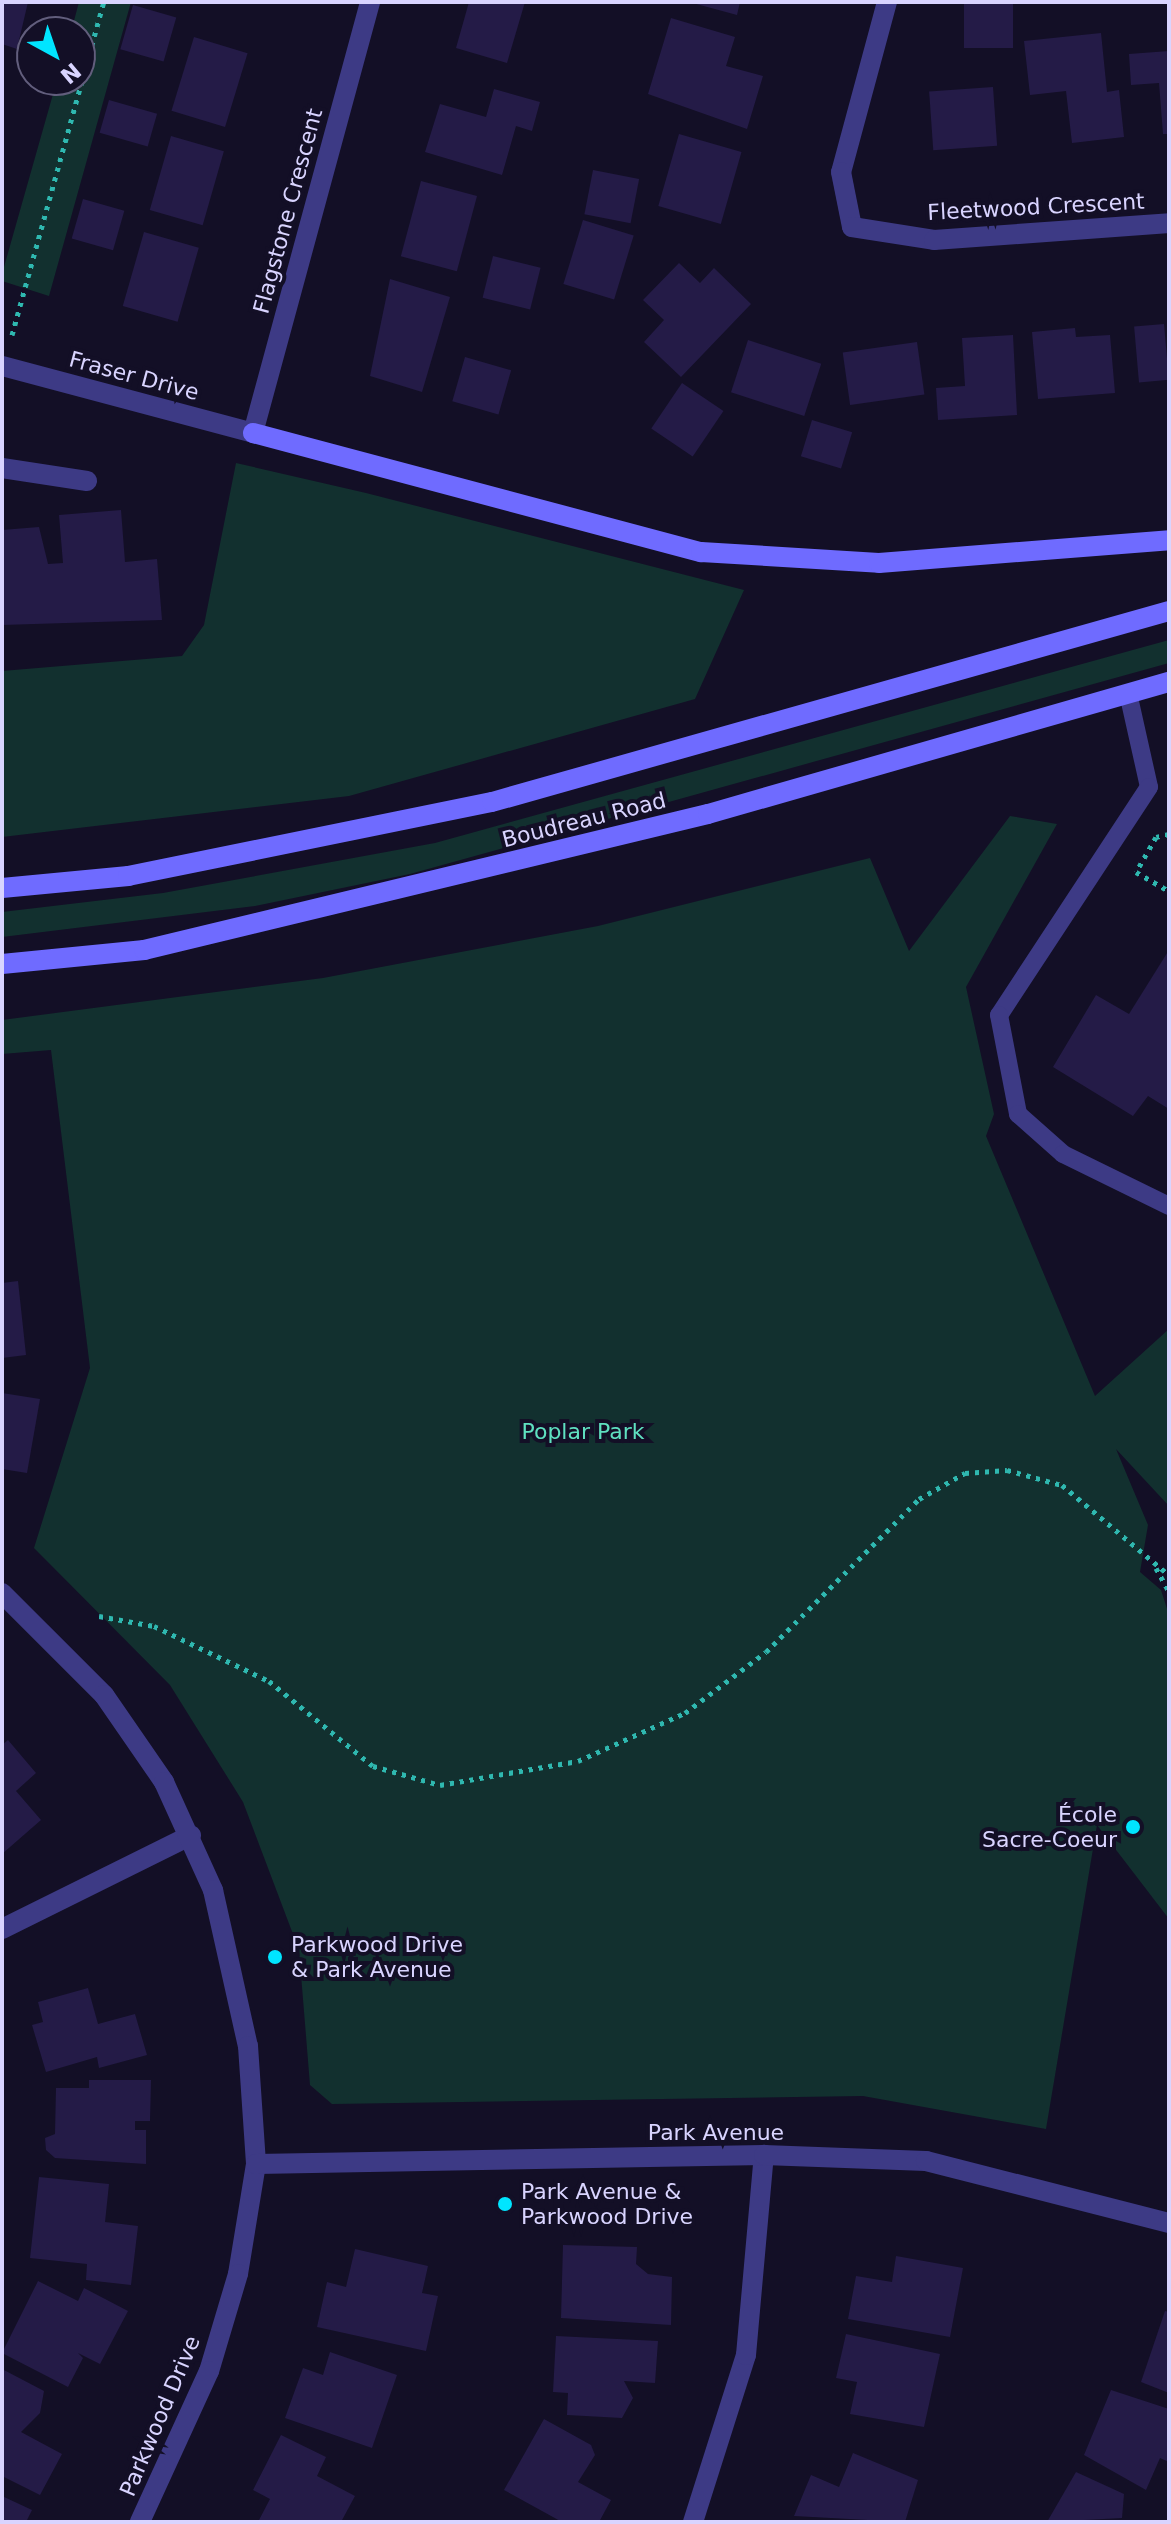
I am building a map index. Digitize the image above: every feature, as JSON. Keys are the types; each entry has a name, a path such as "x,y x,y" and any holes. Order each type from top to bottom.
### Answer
{"main road":[{"path":"253,433 701,552 879,563 1169,540"},
{"name":"Boudreau Road","path":"2,888 128,876 492,802 1169,611"},
{"name":"Boudreau Road","path":"2,964 175,943 708,814 1169,682"}],"street":[{"name":"Flagstone Crescent","path":"253,433 370,2"},
{"name":"Fleetwood Crescent","path":"887,2 841,172 852,227 934,240 1169,223"},
{"name":"Fraser Drive","path":"2,366 253,433"},
{"path":"2,468 87,481"},
{"name":"Parkwood Drive","path":"2,1593 104,1695 191,1835 229,1947 248,2046 256,2164 238,2274 209,2371 140,2522"},
{"path":"2,1929 191,1835"},
{"path":"693,2522 746,2355 764,2155"},
{"name":"Park Avenue","path":"256,2164 764,2155 926,2161 1169,2223"}],"lane":[{"path":"1128,693 1149,787 999,1015 1018,1114 1063,1154 1169,1206"}],"path":[{"path":"12,335 104,2"},
{"path":"1169,834 1156,837 1136,872 1169,891"},
{"path":"99,1616 149,1624 261,1677 312,1709 373,1766 440,1785 578,1761 685,1713 760,1658 919,1499 965,1473 1007,1470 1062,1485 1169,1575"},
{"path":"1156,1567 1169,1591"}],"green space":[{"path":"79,2 131,2 49,296 2,281 2,274 52,96 96,96 96,16 75,16"},
{"path":"236,463 366,493 744,590 695,699 349,796 2,837 2,671 182,656 204,625"},
{"path":"1169,640 1169,663 410,874 255,906 2,937 2,912 163,893 435,843"},
{"name":"Poplar Park","path":"1010,816 1057,824 966,987 994,1114 986,1136 1095,1396 1169,1329 1169,1506 1116,1449 1148,1525 1140,1572 1161,1590 1169,1615 1169,1919 1097,1825 1046,2129 863,2096 332,2104 310,2085 299,1950 243,1802 170,1685 34,1548 90,1368 51,1050 2,1054 2,1020 323,978 598,926 870,858 909,951"}],"building":[{"path":"2,2 28,2 25,16 16,16 16,49 2,44"},
{"path":"469,2 525,2 507,63 456,48"},
{"path":"689,2 740,2 737,15"},
{"path":"964,2 1013,2 1013,48 964,48"},
{"path":"133,5 176,17 164,62 120,49"},
{"path":"671,18 735,37 726,66 763,76 747,129 648,94"},
{"path":"1101,33 1107,92 1119,90 1124,137 1072,143 1066,91 1030,95 1024,41"},
{"path":"194,37 248,53 225,127 171,111"},
{"path":"1169,51 1169,134 1163,134 1159,83 1131,85 1129,54"},
{"path":"993,87 997,146 933,150 929,91"},
{"path":"494,89 540,102 532,131 516,126 502,175 425,152 440,104 486,117"},
{"path":"109,100 157,114 148,146 100,133"},
{"path":"679,134 741,152 721,224 658,206"},
{"path":"171,136 224,151 203,225 150,210"},
{"path":"593,170 639,179 631,223 584,214"},
{"path":"421,181 477,196 457,271 401,256"},
{"path":"83,199 124,211 113,250 72,238"},
{"path":"583,220 634,235 614,300 563,284"},
{"path":"144,232 199,248 178,322 123,306"},
{"path":"493,256 541,268 530,310 483,298"},
{"path":"679,263 700,283 714,268 751,304 681,377 644,342 664,320 643,300"},
{"path":"390,279 450,297 422,392 370,376"},
{"path":"1164,324 1169,380 1139,382 1134,327"},
{"path":"1075,328 1076,337 1110,335 1115,393 1038,399 1032,332"},
{"path":"1013,335 1017,415 938,420 936,388 965,386 962,338"},
{"path":"748,340 821,364 804,416 731,392"},
{"path":"917,342 924,394 850,405 843,352"},
{"path":"465,357 511,370 498,414 452,401"},
{"path":"682,383 723,411 693,457 651,429"},
{"path":"812,420 852,432 841,469 801,456"},
{"path":"121,510 125,562 157,559 162,620 2,625 2,530 39,527 48,564 63,563 59,515"},
{"path":"1169,950 1169,1109 1148,1096 1133,1116 1053,1067 1096,995 1129,1014"},
{"path":"18,1281 26,1355 2,1358 2,1283"},
{"path":"2,1393 40,1399 27,1473 2,1469"},
{"path":"8,1740 36,1773 16,1791 41,1820 2,1854 2,1745"},
{"path":"88,1988 98,2024 135,2014 147,2055 99,2068 97,2057 46,2072 32,2025 43,2022 38,2002"},
{"path":"89,2080 151,2080 150,2121 135,2121 135,2130 146,2130 146,2164 55,2158 46,2150 45,2138 55,2134 56,2088 89,2088"},
{"path":"39,2177 109,2184 105,2222 138,2226 131,2285 86,2280 87,2264 30,2258"},
{"path":"563,2245 637,2247 636,2264 648,2274 672,2277 671,2325 561,2318"},
{"path":"355,2249 428,2266 422,2293 438,2296 426,2351 317,2327 327,2282 346,2287"},
{"path":"896,2256 963,2268 950,2337 848,2319 856,2276 892,2282"},
{"path":"38,2281 78,2301 84,2288 128,2311 100,2364 78,2353 83,2358 68,2387 2,2353"},
{"path":"1165,2311 1169,2312 1169,2393 1141,2382"},
{"path":"846,2334 940,2354 924,2427 850,2414 857,2382 836,2378"},
{"path":"556,2336 658,2341 655,2383 624,2381 633,2398 622,2418 567,2415 568,2393 553,2392"},
{"path":"330,2352 397,2375 372,2448 285,2418 303,2368 323,2375"},
{"path":"2,2369 44,2391 40,2413 21,2432 62,2454 40,2495 2,2476"},
{"path":"1111,2390 1169,2409 1169,2462 1160,2458 1146,2490 1084,2455"},
{"path":"544,2419 591,2445 595,2455 578,2482 611,2500 599,2522 562,2522 504,2490"},
{"path":"281,2435 326,2457 317,2476 355,2496 341,2522 258,2522 270,2499 253,2490"},
{"path":"853,2453 918,2480 905,2522 794,2516 811,2475 839,2487"},
{"path":"1076,2472 1124,2494 1122,2518 1047,2522"},
{"path":"2,2496 32,2510 26,2522 2,2522"}],"place":[{"name":"École Sacre-Coeur","path":"1133,1827"},
{"name":"Parkwood Drive & Park Avenue","path":"275,1957"},
{"name":"Park Avenue & Parkwood Drive","path":"505,2204"}]}
